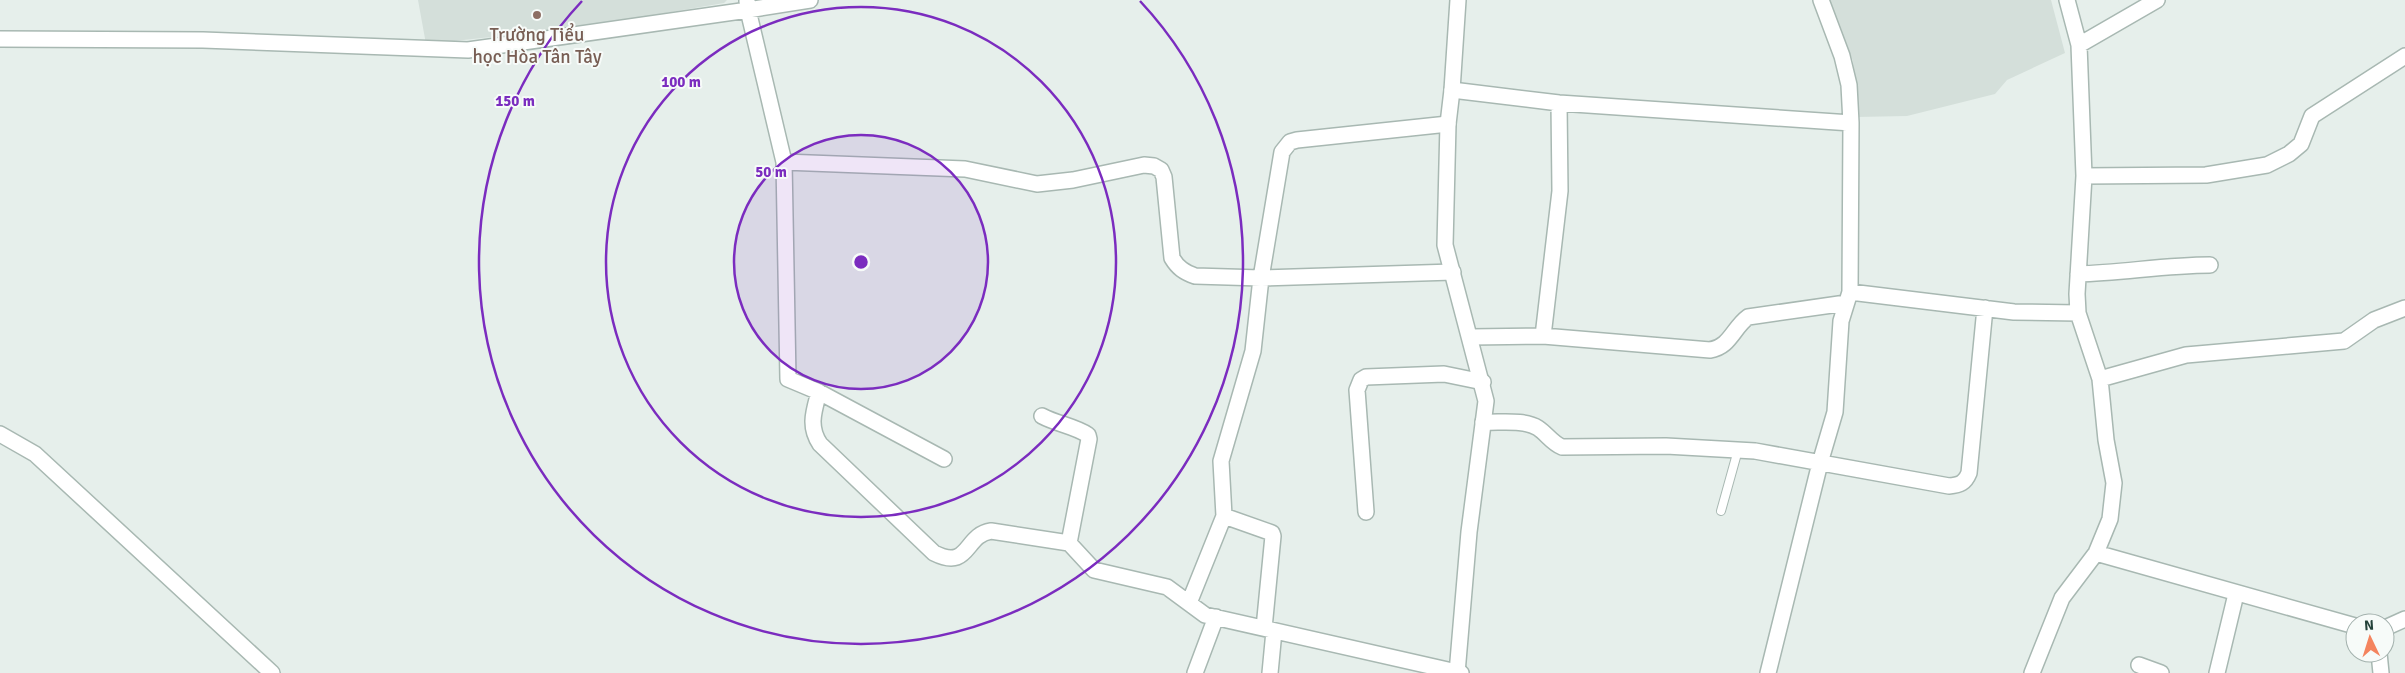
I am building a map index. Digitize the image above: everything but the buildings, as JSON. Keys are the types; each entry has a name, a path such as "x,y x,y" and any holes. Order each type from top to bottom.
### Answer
{"street":[{"path":"0,39 203,40 468,50 747,5 810,0"},
{"path":"819,392 812,425 814,435 820,444 934,554 950,559 957,558 963,555 981,534 991,530 1069,543 1094,570 1167,587 1205,615 1458,673 1468,532 1486,401 1483,382 1445,245 1448,124 1458,0"},
{"path":"1768,673 1820,463 1835,412 1840,336 1848,297 1851,123 1846,71 1822,0"},
{"path":"2032,673 2062,598 2096,553 2110,519 2114,483 2106,440 2100,379 2078,313 2078,274 2084,176 2079,46 2067,0"},
{"path":"2079,46 2157,0"},
{"path":"747,5 784,162 788,379 819,392 944,460"},
{"path":"2084,176 2206,174 2267,165 2289,154 2301,144 2312,116 2405,56"},
{"path":"1452,90 1559,103 1851,123"},
{"path":"1543,336 1560,191 1559,103"},
{"path":"1189,603 1224,516 1221,461 1253,350 1261,278 1282,152 1290,142 1448,124"},
{"path":"784,162 965,169 1046,184 1133,166 1154,166 1161,170 1164,177 1172,258 1177,267 1195,276 1261,278 1452,272"},
{"path":"2078,274 2120,273 2153,268 2210,265"},
{"path":"1471,337 1543,336 1710,350 1722,346 1748,317 1848,297 2021,312 2078,313"},
{"path":"1483,422 1530,424 1539,428 1554,444 1562,447 1666,446 1738,450 1792,457 1950,486 1962,483 1969,473 1985,308"},
{"path":"2100,379 2186,355 2344,341 2374,320 2405,308"},
{"path":"1366,512 1357,390 1361,380 1366,377 1430,374 1483,382"},
{"path":"1042,416 1057,424 1081,430 1088,435 1089,440 1075,501 1069,543"},
{"path":"0,434 35,454 272,673"},
{"path":"1224,516 1272,533 1274,536 1269,630 1270,673"},
{"path":"2096,553 2345,623"},
{"path":"2217,673 2236,594"},
{"path":"1195,673 1216,617"},
{"path":"2139,665 2161,673"}],"lane":[{"path":"1721,510 1738,450"}],"shaded area":[{"name":"Trường Tiểu học Hòa Tân Tây","path":"418,0 727,0 724,3 583,27 426,44"},
{"path":"1829,0 2051,0 2065,53 2007,80 1995,94 1907,116 1856,117 1853,61"}],"place":[{"name":"Trường Tiểu học Hòa Tân Tây","path":"537,15"}]}
